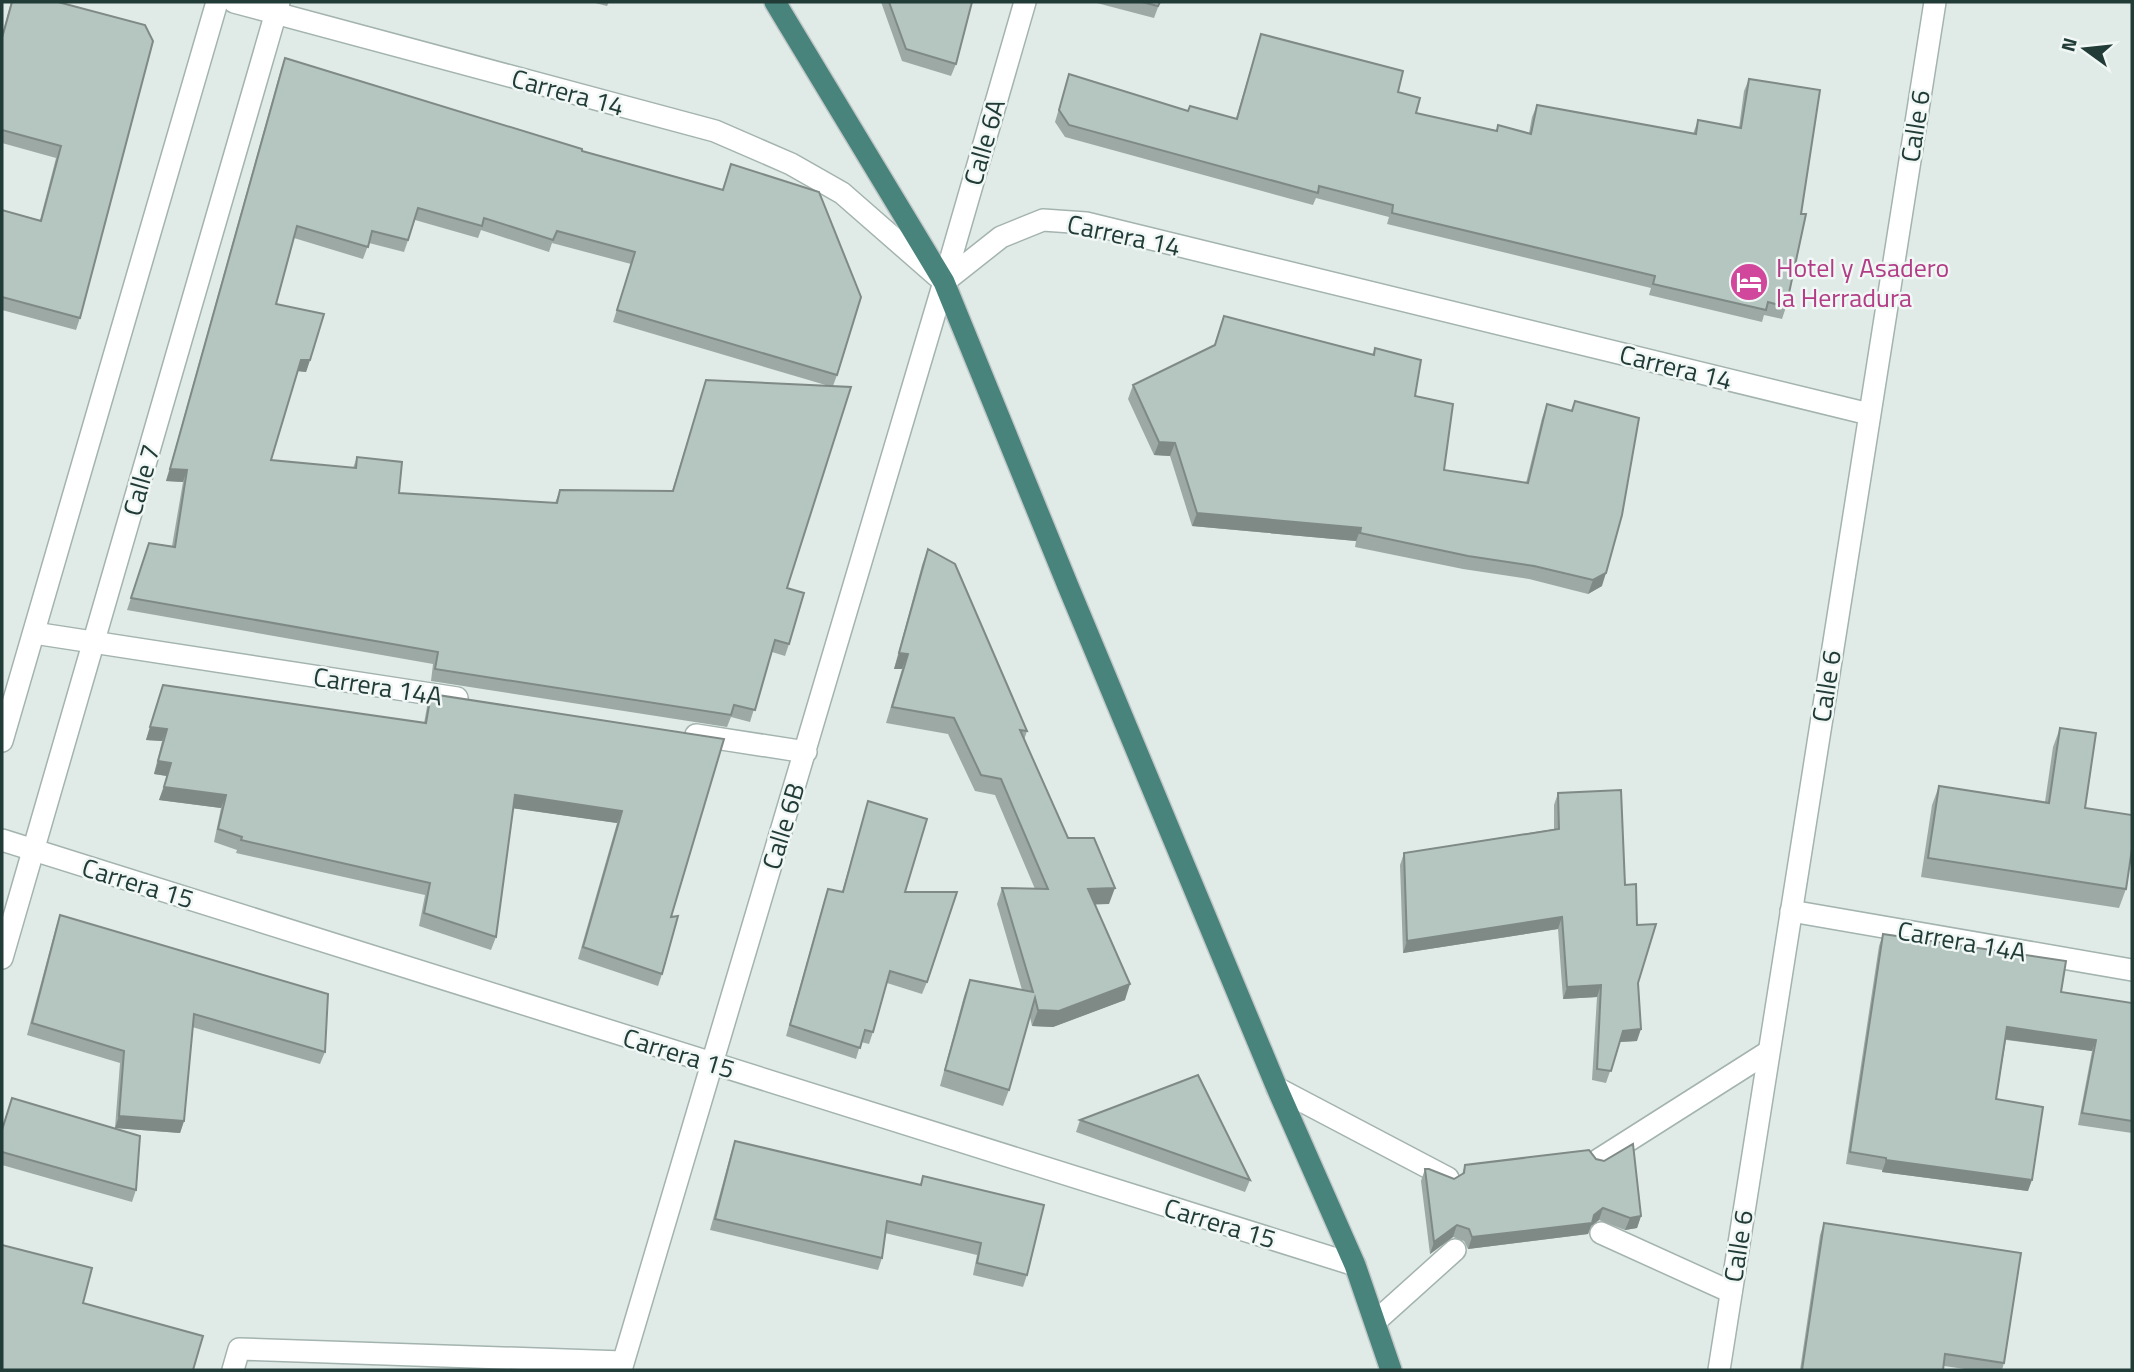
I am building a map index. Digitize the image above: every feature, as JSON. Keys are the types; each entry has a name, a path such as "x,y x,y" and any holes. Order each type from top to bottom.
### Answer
{"highway":[{"path":"775,2 944,282 1277,1088 1355,1265 1391,1370"}],"street":[{"path":"2,741 217,2"},
{"name":"Carrera 14","path":"234,2 277,7 715,131 791,164 842,193 944,282 1001,237 1043,220 1086,223 1869,414"},
{"name":"Calle 6A","path":"944,282 1025,2"},
{"name":"Calle 6","path":"1719,1370 1935,2"},
{"name":"Calle 7","path":"2,958 277,7"},
{"name":"Calle 6B","path":"622,1366 944,282"},
{"name":"Carrera 14A","path":"34,633 477,702"},
{"path":"682,733 806,752"},
{"name":"Carrera 15","path":"2,840 1355,1265"},
{"name":"Carrera 14A","path":"1791,911 2132,970"},
{"path":"1598,1160 1768,1052"},
{"path":"1277,1088 1448,1178"},
{"path":"1601,1233 1731,1292"},
{"path":"1376,1321 1455,1250"},
{"path":"233,1370 239,1349 622,1366"}],"building":[{"path":"12,2 58,2 145,25 153,41 80,318 2,297 2,210 41,221 61,146 2,130 2,38"},
{"path":"889,2 972,2 956,64 906,49"},
{"path":"1142,2 1160,2 1158,6"},
{"path":"1261,34 1403,71 1398,92 1420,98 1416,113 1497,131 1498,125 1531,134 1537,105 1696,134 1698,120 1741,128 1749,79 1820,90 1801,214 1806,214 1786,307 1768,302 1766,310 1653,284 1655,276 1392,213 1393,205 1319,186 1318,193 1069,125 1059,110 1069,74 1188,111 1190,106 1237,119"},
{"path":"285,58 582,151 723,190 731,164 819,192 861,297 837,375 617,310 635,252 557,231 553,240 484,218 482,226 418,208 408,240 372,231 368,247 297,226 276,304 324,314 310,360 301,360 271,460 356,468 357,457 402,462 399,493 557,503 560,490 673,491 706,380 851,387 787,588 804,593 789,644 775,640 755,710 734,705 731,715 435,669 438,652 131,598 149,543 175,547 187,470 170,469"},
{"path":"1224,316 1374,355 1375,348 1421,360 1415,396 1453,404 1444,470 1528,483 1547,404 1572,411 1575,401 1639,418 1622,515 1606,573 1593,580 1360,533 1361,528 1197,513 1175,443 1159,442 1133,385 1215,345"},
{"path":"928,549 955,564 1027,731 1020,730 1068,838 1094,838 1115,888 1088,889 1130,984 1059,1011 1038,1010 1035,998 1009,1090 945,1070 970,980 1033,992 1002,888 1048,889 1001,779 981,775 954,718 892,707 908,654 899,653"},
{"path":"163,685 426,723 431,694 724,739 671,917 678,916 662,974 583,947 622,811 515,795 496,937 424,913 430,883 241,840 242,837 218,829 226,795 164,787 171,763 158,761 167,729 150,727"},
{"path":"2060,728 2096,733 2085,808 2132,815 2132,849 2126,889 1928,858 1939,786 2049,803"},
{"path":"1621,790 1625,885 1636,884 1637,925 1656,924 1638,983 1641,1029 1623,1031 1611,1071 1597,1069 1601,985 1567,987 1562,917 1407,941 1404,853 1559,829 1558,793"},
{"path":"868,801 927,819 905,892 957,892 927,982 890,971 873,1032 865,1030 860,1048 790,1025 828,889 843,892"},
{"path":"60,915 328,994 325,1052 194,1014 184,1121 119,1116 124,1051 32,1023"},
{"path":"1883,934 2066,961 2061,992 2132,1003 2132,1121 2082,1113 2096,1040 2007,1027 1996,1099 2043,1107 2032,1180 1886,1160 1850,1152"},
{"path":"1198,1075 1250,1180 1080,1120 1180,1082"},
{"path":"12,1098 140,1136 136,1190 2,1152 2,1130"},
{"path":"735,1141 921,1185 923,1176 1044,1205 1027,1275 977,1263 981,1243 887,1221 882,1258 715,1219"},
{"path":"1633,1144 1641,1216 1630,1218 1603,1208 1594,1215 1592,1223 1472,1237 1469,1229 1457,1225 1434,1242 1425,1169 1454,1179 1464,1173 1465,1165 1589,1150 1596,1159 1604,1161"},
{"path":"1824,1223 2021,1253 2004,1363 1945,1354 1943,1370 1802,1370"},
{"path":"2,1245 92,1268 83,1303 203,1336 193,1370 2,1370"}],"place":[{"name":"Hotel y Asadero la Herradura","path":"1749,282"}]}
